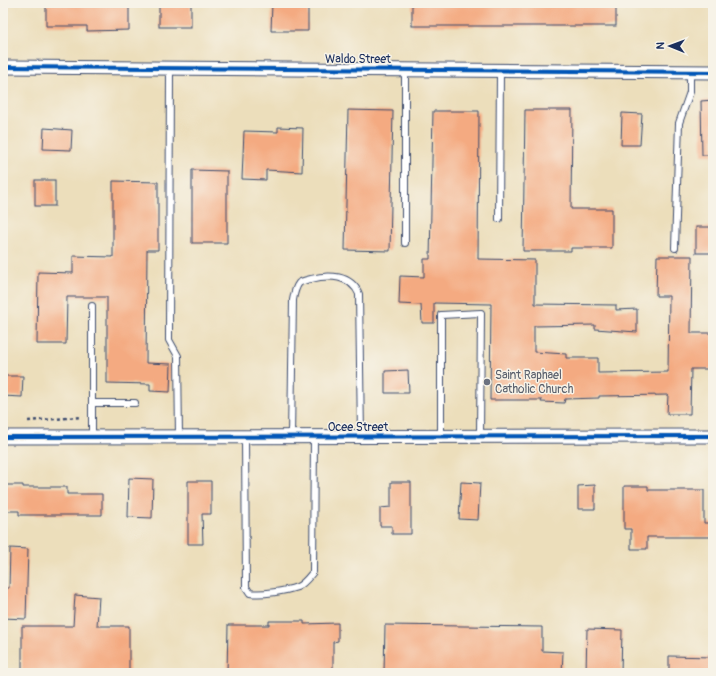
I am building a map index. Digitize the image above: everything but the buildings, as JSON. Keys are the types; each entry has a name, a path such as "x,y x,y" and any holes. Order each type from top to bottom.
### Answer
{"street":[{"name":"Waldo Street","path":"3,67 713,72"},
{"name":"Ocee Street","path":"3,437 713,436"}],"lane":[{"path":"170,68 169,340 178,356 179,436"},
{"path":"405,69 405,243"},
{"path":"499,219 500,70"},
{"path":"675,248 679,123 690,92 690,71"},
{"path":"291,437 293,300 295,289 300,282 321,276 349,281 356,286 359,294 361,437"},
{"path":"92,306 92,437"},
{"path":"441,436 440,315 481,313 480,436"},
{"path":"92,404 135,403"},
{"path":"245,436 246,587 250,593 258,594 297,587 306,581 313,572 314,437"}],"path":[{"path":"28,421 92,416"}],"cycle path":[{"path":"3,67 713,72"},
{"path":"3,437 713,436"}],"place":[{"name":"Saint Raphael Catholic Church","path":"487,382"}]}
